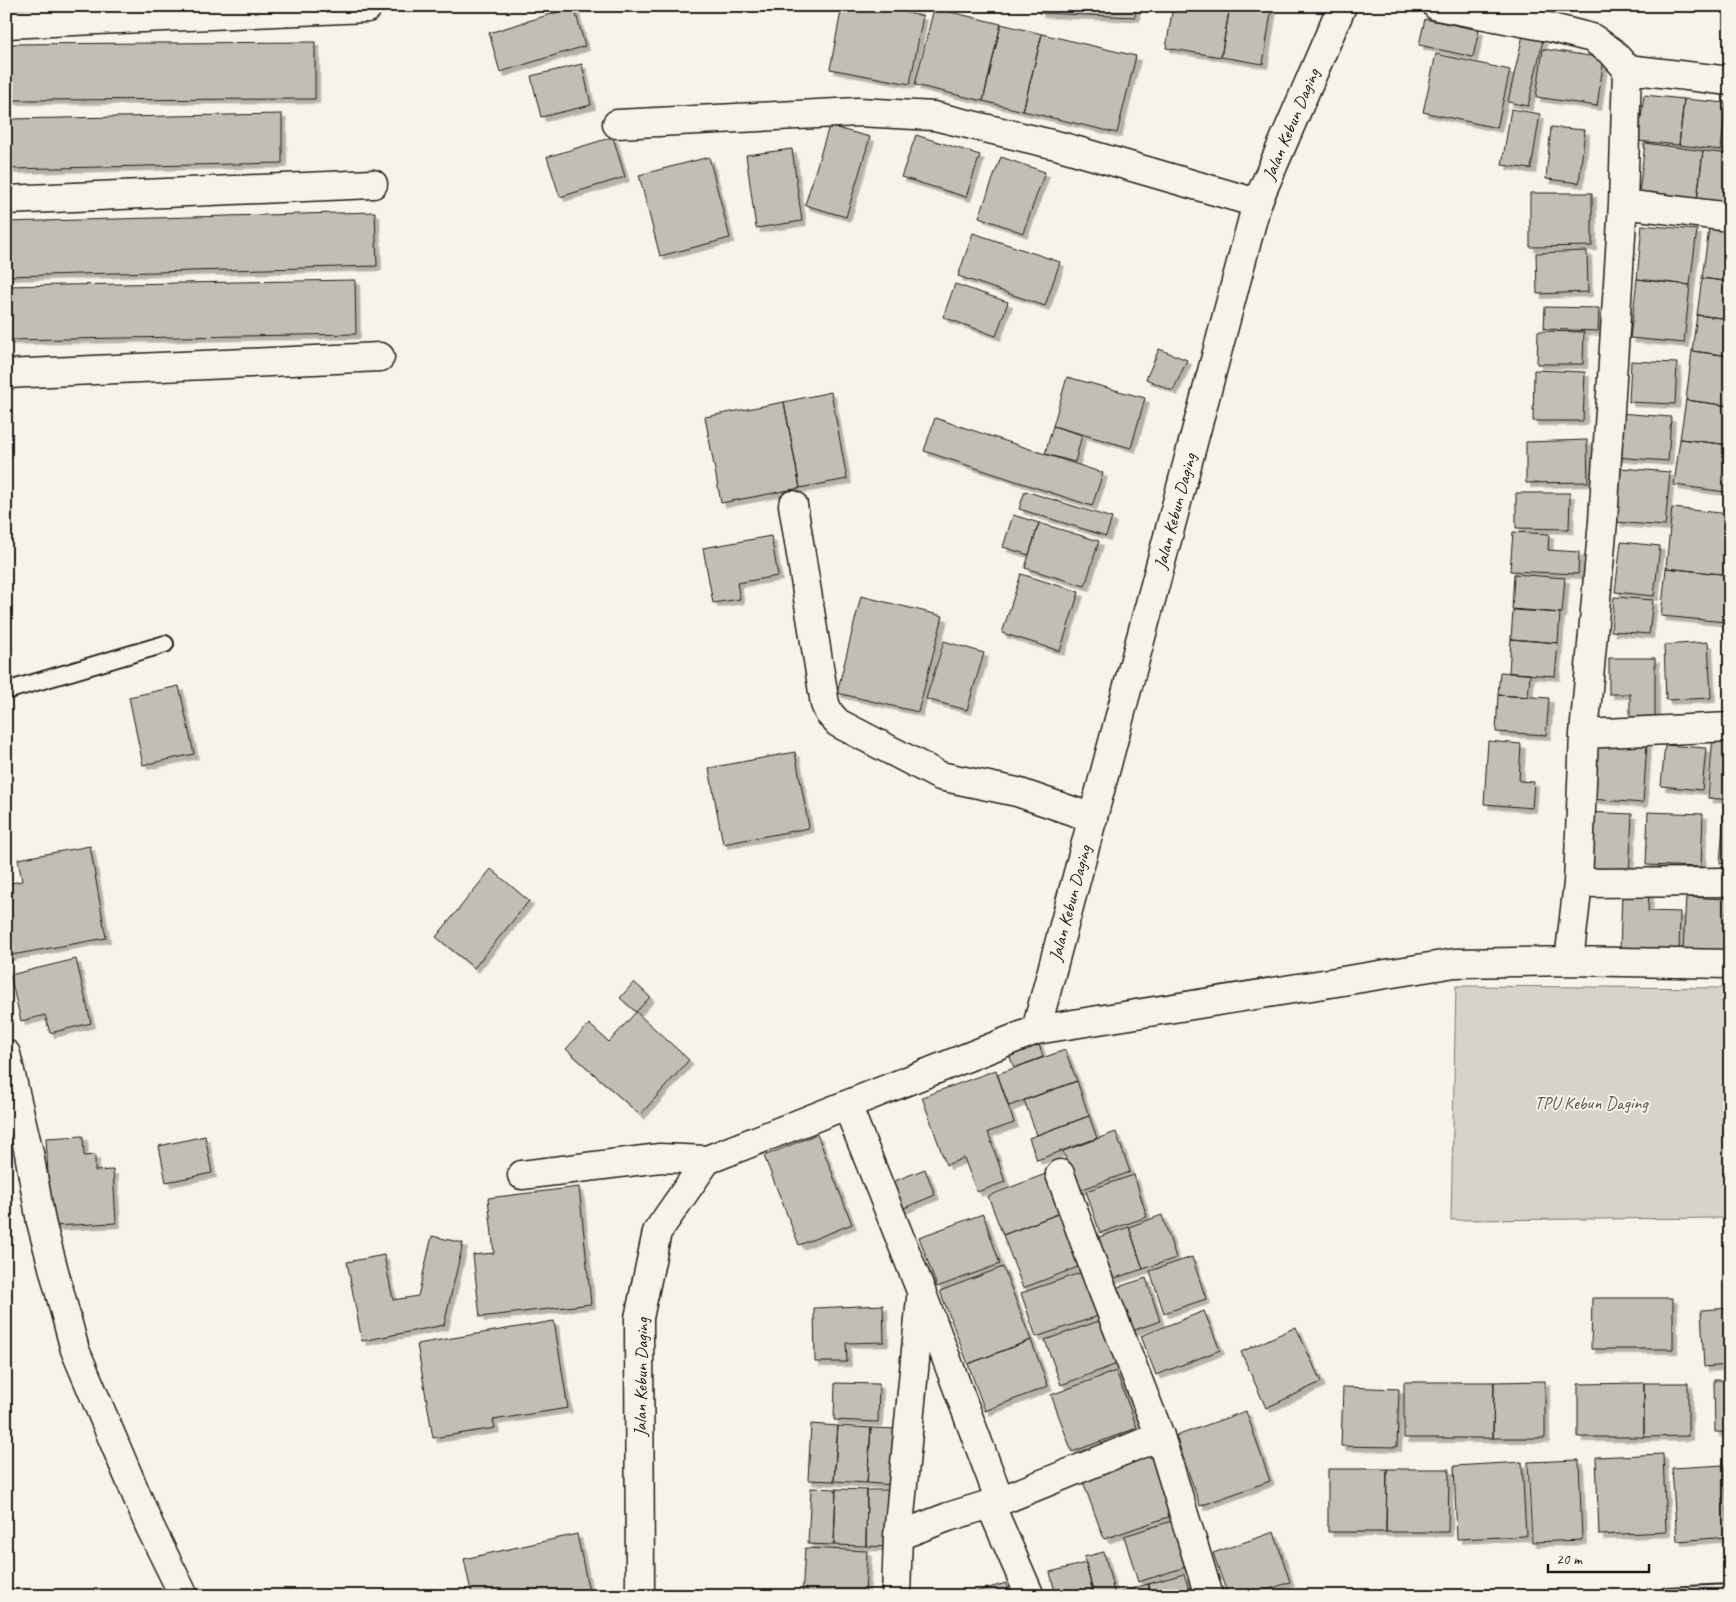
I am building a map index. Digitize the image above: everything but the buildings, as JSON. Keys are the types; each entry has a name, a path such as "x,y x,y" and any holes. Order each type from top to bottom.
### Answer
{"street":[{"name":"Jalan Kebun Daging","path":"1036,1030 1257,203 1342,6"},
{"path":"1437,6 1548,27 1592,38 1612,52 1627,69 1730,81"},
{"path":"6,24 367,8"},
{"path":"1569,961 1578,883 1584,734 1603,521 1623,204 1627,69"},
{"path":"617,124 858,112 934,116 1060,146 1257,203"},
{"path":"6,200 373,184"},
{"path":"1623,204 1730,218"},
{"path":"6,374 380,358"},
{"path":"794,505 825,704 829,713 838,723 940,776 1016,792 1092,818"},
{"path":"1584,734 1730,727"},
{"path":"1578,883 1730,882"},
{"path":"522,1175 660,1158 707,1160 1036,1030 1455,963 1569,961 1730,964"},
{"path":"6,1054 29,1153 41,1222 76,1350 150,1527 184,1596"},
{"path":"847,1105 921,1292 995,1503 1030,1596"},
{"name":"Jalan Kebun Daging","path":"640,1596 640,1318 657,1232 707,1160"},
{"path":"1060,1174 1097,1276 1160,1436 1209,1596"},
{"path":"896,1596 898,1536 921,1292"},
{"path":"898,1536 948,1517 995,1503 1160,1436"}],"lane":[{"path":"6,691 165,644"},
{"path":"1667,1596 1730,1593"}],"green space":[{"name":"TPU Kebun Daging","path":"1456,986 1730,988 1730,1218 1451,1220"}]}
